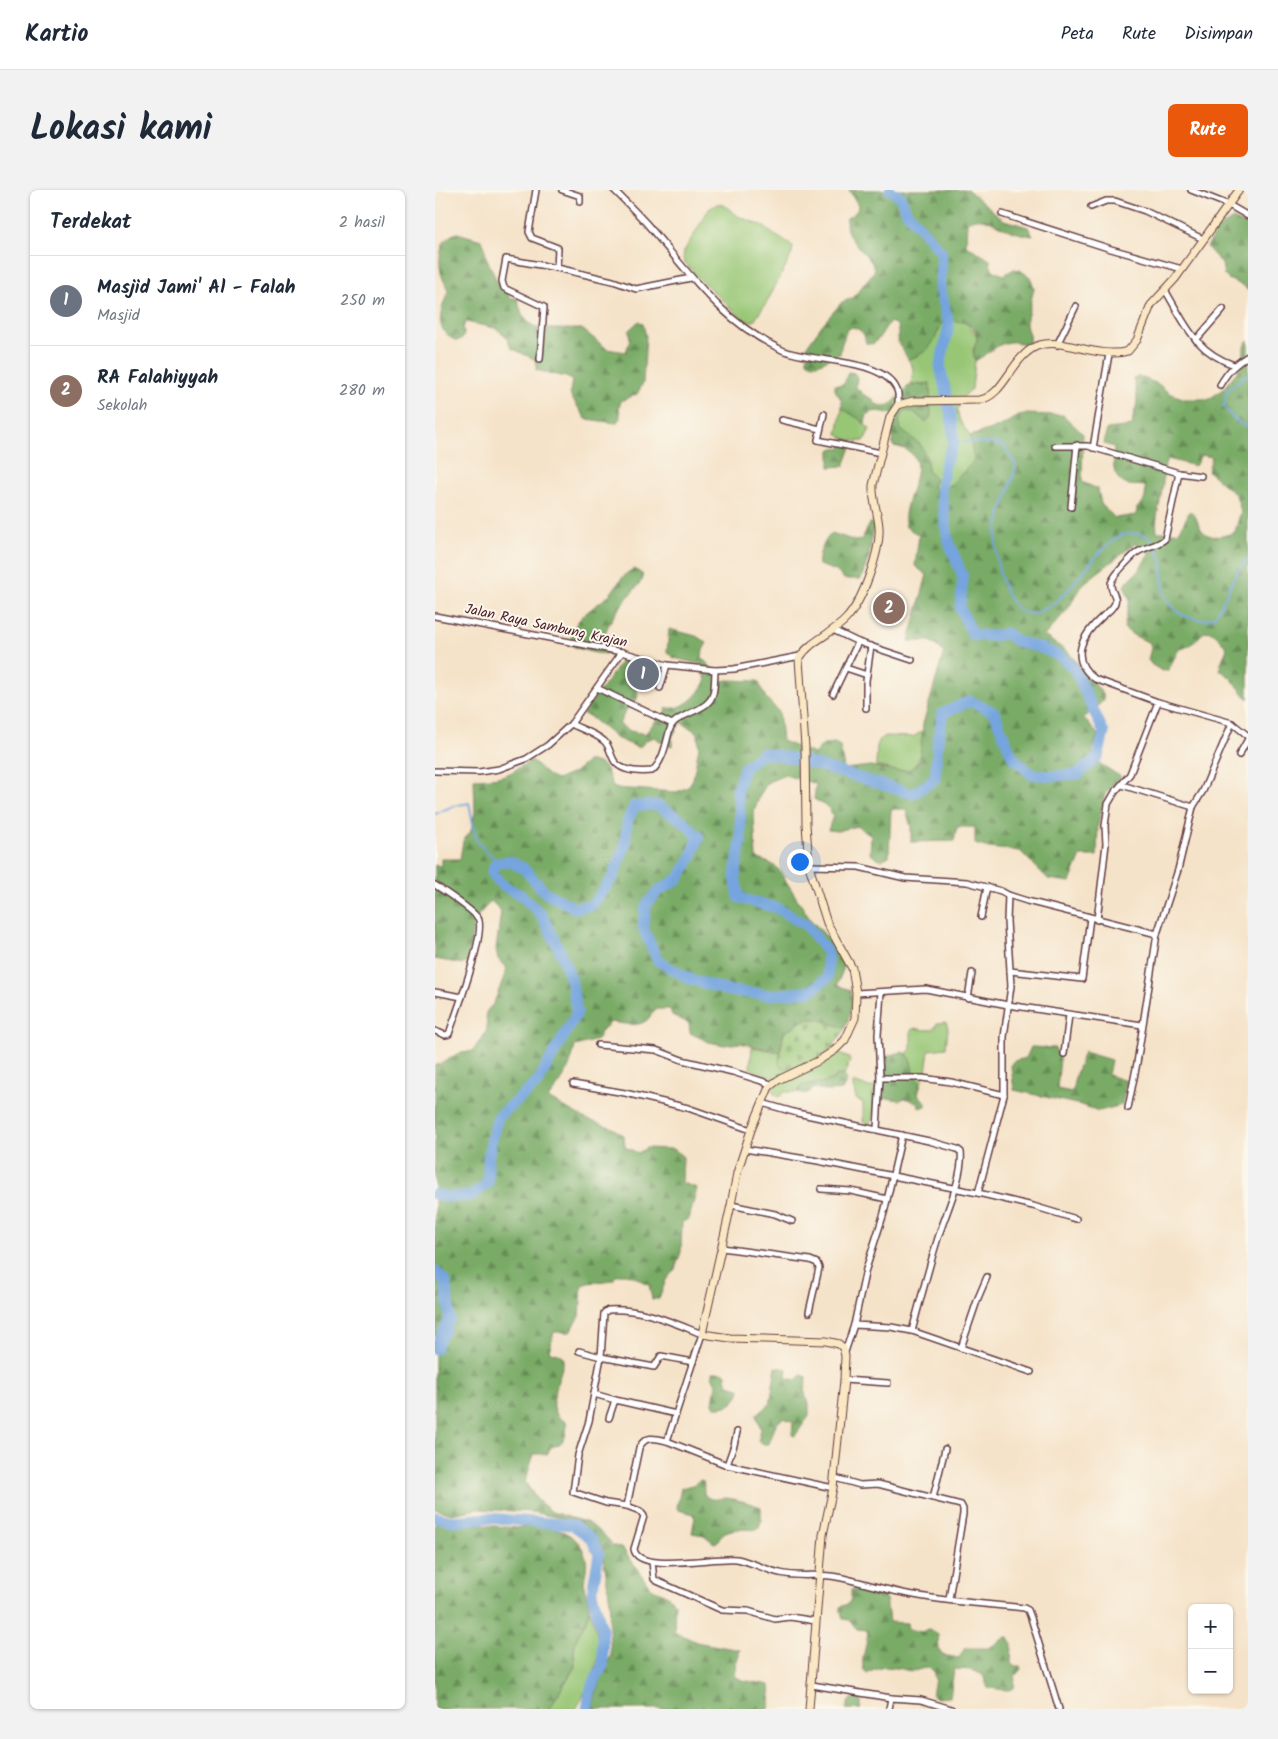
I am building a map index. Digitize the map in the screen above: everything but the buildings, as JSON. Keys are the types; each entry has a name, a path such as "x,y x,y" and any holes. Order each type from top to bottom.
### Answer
{"main road":[{"path":"809,1709 823,1535 835,1478 844,1380 843,1348 839,1344 826,1341 725,1338 702,1334 737,1173 751,1130 771,1084 818,1061 835,1050 845,1040 855,1018 857,993 852,968 827,923 809,866 800,656 845,620 856,606 876,556 880,530 872,494 890,417 898,405 913,401 984,399 991,395 1015,364 1032,349 1041,345 1057,345 1109,354 1120,353 1131,348 1137,340 1151,305 1182,269 1239,190"}],"street":[{"path":"536,190 529,232 530,236 557,248 557,268"},
{"path":"562,190 580,196 580,202"},
{"path":"614,190 645,223 691,278 730,317 753,334 780,349 806,358 853,363 882,374 888,378 898,391 898,405"},
{"path":"1191,190 1229,205 1248,216"},
{"path":"1091,207 1106,202 1115,202 1145,211 1203,239"},
{"path":"1002,214 1111,249 1182,269"},
{"path":"540,358 544,307 504,288 502,281 507,259 613,281 636,289 691,278"},
{"path":"1165,290 1196,340 1208,352 1234,365"},
{"path":"1057,345 1076,306"},
{"path":"1196,340 1223,309"},
{"path":"1093,448 1109,354"},
{"path":"1220,385 1234,365 1248,356"},
{"path":"824,414 818,440 881,454"},
{"path":"782,420 820,429"},
{"path":"1071,507 1077,445"},
{"path":"1055,446 1077,445 1093,448 1179,473 1201,476"},
{"path":"1179,473 1165,539 1159,544 1135,554 1113,579 1111,585 1115,597 1114,605 1081,643 1079,650 1082,664 1089,675 1095,679 1158,702 1232,723 1247,735 1248,738 1239,756"},
{"name":"Jalan Raya Sambung Krajan","path":"435,616 622,652 667,665 715,670 755,666 800,656"},
{"path":"833,630 858,642 912,660"},
{"path":"833,694 858,642"},
{"path":"866,708 867,675 871,646"},
{"path":"435,771 470,772 499,769 526,759 548,745 571,724 622,652"},
{"path":"660,688 667,665"},
{"path":"845,668 867,675"},
{"path":"571,724 602,739 607,744 615,762 622,767 630,771 653,771 659,764 672,724 702,707 713,698 715,693 715,670"},
{"path":"597,688 672,724"},
{"path":"1097,920 1106,844 1105,826 1108,804 1130,774 1158,702"},
{"path":"1128,1108 1157,934 1178,870 1193,807 1203,790 1232,723"},
{"path":"1122,785 1193,807"},
{"path":"809,866 859,867 905,878 967,882 1097,920 1157,934"},
{"path":"435,885 479,920 480,926 479,943 449,1034 445,1035 435,1031"},
{"path":"981,917 987,887"},
{"path":"978,1193 1003,1095 1003,1067 1011,986 1007,921 1008,895"},
{"path":"1010,971 1082,979 1090,918"},
{"path":"968,998 972,973"},
{"path":"857,993 926,989 1008,1005 1142,1025"},
{"path":"435,992 462,997"},
{"path":"877,1129 880,1078 878,1035 881,992"},
{"path":"1064,1054 1069,1014"},
{"path":"598,1045 656,1050 683,1060 733,1072 771,1084"},
{"path":"880,1078 922,1078 951,1082 1003,1095"},
{"path":"573,1084 625,1093 688,1108 751,1130"},
{"path":"762,1103 797,1113 902,1135 961,1152 956,1188 936,1243 912,1331"},
{"path":"844,1353 855,1325 866,1269 887,1199 902,1135"},
{"path":"745,1149 956,1188 1033,1206 1076,1220"},
{"path":"821,1189 851,1191 887,1199"},
{"path":"731,1206 775,1214 792,1220"},
{"path":"722,1248 817,1262 819,1268 809,1312"},
{"path":"961,1348 987,1278"},
{"path":"667,1441 702,1334 657,1316 636,1311 607,1310 604,1313 601,1357 595,1394 578,1455 573,1492 606,1503 627,1506 640,1511 644,1516 634,1549 635,1554 644,1561 652,1562 737,1559 781,1574 835,1576 915,1596 1024,1608 1028,1610 1059,1709"},
{"path":"855,1325 891,1327 912,1331 1031,1372"},
{"path":"579,1352 653,1367 661,1356 693,1362"},
{"path":"844,1380 888,1383"},
{"path":"595,1394 676,1414"},
{"path":"609,1418 615,1400"},
{"path":"727,1465 737,1432"},
{"path":"627,1506 640,1444 648,1438 667,1441 727,1465 833,1488"},
{"path":"933,1498 945,1449"},
{"path":"835,1478 860,1485 877,1484 956,1503 963,1508 949,1599"},
{"path":"652,1562 654,1579 723,1610 748,1611 771,1619 790,1617 816,1621"},
{"path":"812,1685 891,1698 921,1700 951,1709"},
{"path":"889,1709 891,1698"}],"green space":[{"path":"849,190 968,190 1004,220 1028,227 1033,236 1003,228 984,219 973,220 967,222 966,245 990,260 992,268 998,273 1004,275 1014,269 1020,270 1030,277 1034,288 1026,322 1029,343 1006,343 975,361 974,351 977,338 973,328 959,321 943,321 931,345 923,353 908,359 898,342 898,327 890,322 872,344 866,343 862,333 853,327 847,329 840,354 816,364 807,361 807,346 822,325 842,302 853,298 875,270 868,257 848,233 846,226 847,218 858,209 857,203"},
{"path":"717,204 724,205 738,216 763,226 793,246 792,254 767,302 754,321 745,321 695,275 683,260 684,251 709,209"},
{"path":"1233,219 1248,226 1248,291 1244,286 1228,279 1224,275 1222,264 1207,247 1217,229"},
{"path":"458,233 481,240 496,279 511,298 517,298 522,315 530,324 536,327 582,329 607,349 626,352 630,340 629,330 639,321 643,324 646,336 643,383 637,394 621,401 619,407 620,418 616,423 586,419 571,397 572,380 536,370 537,364 534,359 511,348 506,336 495,328 466,322 463,327 463,338 457,341 445,332 442,327 441,316 448,292 442,278 440,255 447,238"},
{"path":"955,320 966,322 977,336 977,342 973,350 975,361 972,389 964,396 957,410 960,421 970,436 975,461 943,492 936,492 932,486 936,480 928,471 927,460 921,445 900,430 899,420 905,411 914,412 930,383 911,385 913,368 908,359 921,353 930,345 942,321"},
{"path":"1248,340 1248,699 1230,677 1220,670 1227,648 1211,633 1206,632 1202,634 1194,643 1179,649 1168,670 1162,671 1148,660 1151,648 1150,643 1133,635 1124,628 1130,600 1124,585 1138,571 1150,553 1136,543 1084,583 1067,610 1044,636 1068,652 1103,694 1104,700 1084,718 1098,735 1092,753 1099,763 1121,777 1105,794 1098,825 1097,856 1081,856 1070,882 1048,879 1020,851 989,848 975,844 975,827 957,827 954,841 911,842 911,827 906,809 891,809 889,856 881,860 870,854 871,836 857,826 837,831 828,830 833,816 829,808 814,799 816,784 785,775 768,782 760,795 754,812 756,858 772,864 779,870 810,919 828,938 844,967 837,985 850,990 852,1000 845,1028 817,1019 784,1033 780,1052 740,1043 724,1045 709,1042 690,1033 689,1023 672,1015 670,1009 655,1009 648,1019 639,1024 611,1022 602,1030 597,1040 575,1046 566,1074 548,1098 586,1119 613,1128 624,1136 625,1147 638,1153 646,1148 674,1149 683,1157 682,1183 697,1188 689,1219 682,1222 681,1252 675,1269 666,1280 659,1299 652,1299 649,1285 634,1276 626,1274 616,1275 613,1280 588,1283 582,1285 580,1317 570,1332 554,1332 549,1351 561,1355 564,1359 554,1402 555,1410 559,1417 566,1422 566,1435 560,1444 551,1447 547,1454 534,1454 525,1482 538,1501 552,1512 589,1523 609,1540 612,1545 623,1549 651,1588 668,1596 675,1603 674,1631 696,1642 740,1650 735,1667 736,1677 742,1680 770,1685 771,1697 769,1709 592,1709 597,1689 611,1655 610,1602 602,1546 585,1526 576,1521 532,1512 477,1509 452,1514 435,1509 435,1065 441,1064 457,1054 473,1051 487,1030 486,1012 494,1003 507,969 498,959 496,949 501,911 491,901 474,920 468,962 463,964 435,959 435,865 441,866 441,859 460,859 463,841 471,831 475,812 474,779 504,775 531,760 546,774 557,780 573,773 588,761 604,766 614,788 677,792 688,787 693,779 699,747 698,733 681,722 672,737 672,746 661,742 655,737 646,740 639,748 616,738 589,716 583,714 623,658 628,662 623,680 637,689 638,693 636,701 627,709 619,724 630,731 645,734 658,718 663,716 667,708 679,707 694,697 706,682 703,665 674,658 667,652 669,629 696,636 707,643 703,650 702,658 720,676 722,682 727,680 758,681 766,698 779,712 782,741 814,754 823,744 835,743 840,746 844,769 870,766 899,771 911,769 920,760 923,724 944,652 930,641 909,641 927,575 915,566 919,535 906,527 907,504 917,468 915,458 908,451 893,446 894,415 870,412 867,414 865,423 842,408 842,401 835,390 835,385 841,385 845,382 848,372 854,373 857,377 856,387 864,395 873,399 874,403 887,406 906,388 917,384 930,383 931,417 925,422 914,412 905,411 899,420 901,430 921,445 927,460 928,471 936,480 933,486 936,492 943,492 974,461 970,436 1000,426 1023,414 1063,415 1083,434 1082,482 1098,489 1101,504 1115,518 1136,515 1137,508 1144,501 1145,496 1145,486 1129,485 1119,479 1114,470 1114,447 1104,444 1107,429 1133,426 1137,400 1133,379 1138,376 1158,384 1169,393 1185,399 1209,399 1222,390 1244,363 1244,347","holes":["1201,455 1212,457 1208,471 1236,495 1241,511 1235,532 1220,536 1205,534 1190,511 1179,532 1157,532 1157,518 1165,463 1168,459 1195,466"]},
{"path":"842,408 856,416 870,429 864,441 850,440 837,434"},
{"path":"844,439 853,442 844,466 830,467 830,450 833,448 841,449"},
{"path":"871,522 874,526 869,557 861,579 844,579 836,571 819,565 822,548 832,533 855,541 861,540"},
{"path":"635,569 642,574 643,579 609,624 605,638 611,646 609,653 595,653 571,645 572,632 580,619 610,594 627,573"},
{"path":"924,730 919,757 913,767 900,771 876,766 877,746 880,739 886,736 913,737"},
{"path":"817,1019 845,1028 841,1036 827,1052 808,1064 789,1068 780,1066 779,1060 784,1033 804,1020"},
{"path":"946,1022 948,1028 946,1048 929,1050 926,1072 921,1083 916,1081 907,1053 911,1049 911,1030 915,1028 924,1030 934,1029 937,1023"},
{"path":"835,1045 841,1054 849,1058 850,1061 844,1075 826,1083 802,1085 798,1092 785,1092 779,1097 774,1094 771,1080 750,1068 752,1047 780,1052 779,1060 822,1056"},
{"path":"1031,1047 1055,1048 1060,1058 1057,1089 1072,1092 1084,1052 1111,1060 1108,1075 1126,1081 1122,1105 1099,1111 1081,1105 1014,1090 1011,1066 1014,1061 1026,1058"},
{"path":"901,1052 906,1054 911,1061 914,1075 921,1083 918,1094 926,1103 926,1106 920,1108 917,1103 905,1098 900,1100 886,1098 875,1106 872,1095 877,1087 883,1084 886,1056"},
{"path":"838,1075 844,1075 847,1081 842,1090 830,1091 814,1088 807,1093 798,1092 802,1085 825,1082"},
{"path":"852,1082 869,1087 877,1087 872,1101 875,1106 869,1124 863,1122 863,1103 856,1099"},
{"path":"776,1367 787,1369 786,1378 796,1380 801,1375 806,1377 805,1394 809,1404 809,1416 795,1436 792,1435 793,1422 783,1418 776,1424 769,1444 762,1444 758,1441 761,1429 756,1415 770,1404"},
{"path":"712,1372 726,1374 729,1385 739,1388 738,1395 731,1404 724,1407 715,1407 713,1403 716,1384"},
{"path":"700,1480 703,1481 704,1493 708,1498 733,1499 761,1507 759,1527 751,1530 727,1531 714,1543 704,1535 692,1533 694,1514 678,1510 677,1507 681,1488 693,1485"},
{"path":"435,1521 516,1528 526,1526 547,1527 567,1534 576,1540 582,1548 586,1558 584,1585 589,1612 575,1642 575,1666 549,1709 435,1709"},
{"path":"862,1589 879,1593 886,1599 889,1622 907,1623 908,1629 922,1632 930,1630 938,1634 939,1650 942,1655 959,1658 965,1648 989,1648 1009,1637 1012,1644 1011,1663 1013,1666 1020,1666 1021,1669 1015,1676 1014,1688 1008,1690 988,1688 983,1675 972,1670 954,1669 950,1697 937,1698 932,1695 935,1679 933,1670 923,1668 910,1671 882,1668 867,1674 864,1670 863,1659 867,1641 867,1630 857,1629 849,1620 843,1619 840,1607 848,1604 851,1599 851,1590"},
{"path":"590,1610 599,1649 592,1677 576,1709 549,1709 575,1667 575,1644 579,1631"},
{"path":"854,1697 861,1699 861,1709 846,1709 849,1701"}],"waterway":[{"path":"435,1194 447,1197 471,1196 488,1183 488,1159 498,1117 537,1083 577,1013 571,979 559,949 541,914 521,895 502,885 492,873 495,864 509,861 523,868 546,893 575,908 592,905 613,877 625,846 627,823 634,806 657,805 683,821 699,837 691,858 678,879 658,891 646,905 643,928 658,961 690,979 729,991 772,995 811,991 828,977 827,952 807,926 777,908 739,898 735,876 741,841 737,790 744,768 763,753 797,759 913,794 935,779 938,739 943,713 970,701 994,712 1012,756 1031,774 1052,776 1078,774 1098,757 1104,733 1075,670 1061,657 1044,649 1016,641 1006,633 994,636 973,635 960,608 963,577 948,540 941,489 945,464 954,442 951,416 940,366 949,325 940,287 942,253 906,211 901,198 890,190"},
{"path":"1248,374 1227,390 1224,407 1234,419 1248,427"},
{"path":"954,442 995,443 1004,446 1016,465 999,520 996,549 1004,587 1013,604 1022,611 1035,614 1053,603 1063,595 1107,546 1124,534 1143,534 1151,540 1161,558 1165,597 1179,613 1195,619 1205,620 1214,617 1238,571 1248,559"},
{"path":"435,814 453,806 469,803 476,840 501,863"},
{"path":"435,1271 446,1282 450,1319 435,1349"},
{"path":"435,1517 452,1521 489,1518 573,1525 591,1538 599,1554 592,1593 602,1629 603,1665 591,1688 587,1709"}],"place":[{"name":"RA Falahiyyah","path":"889,608"},
{"name":"Masjid Jami' Al - Falah","path":"643,674"}]}
